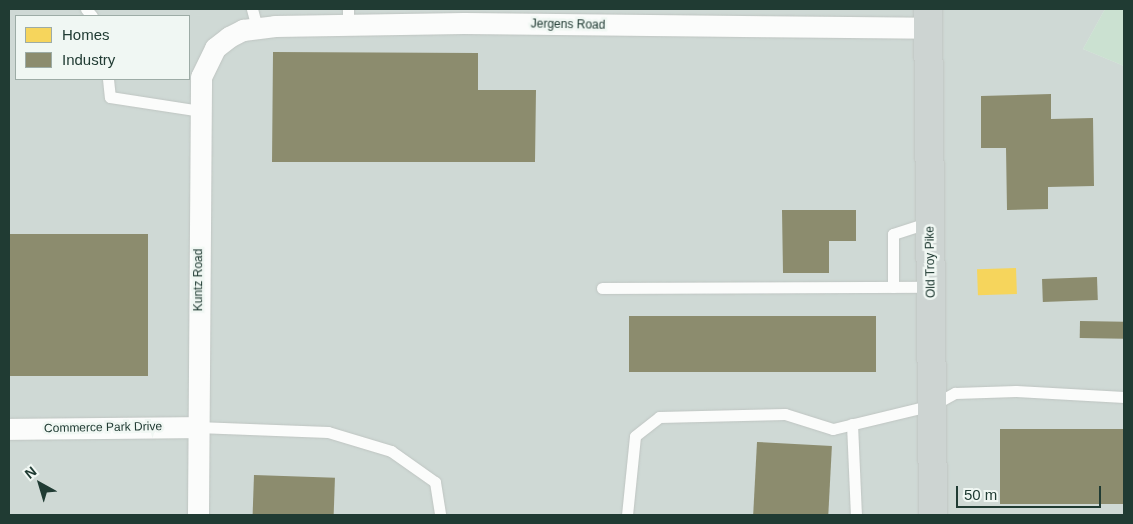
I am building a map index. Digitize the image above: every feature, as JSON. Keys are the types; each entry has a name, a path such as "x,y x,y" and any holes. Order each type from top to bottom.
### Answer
{"main road":[{"name":"Old Troy Pike","path":"928,18 933,515"}],"street":[{"name":"Jergens Road","path":"215,48 243,30 255,19 472,16 928,18"},
{"name":"Kuntz Road","path":"198,515 197,427 201,77 215,48"},
{"name":"Commerce Park Drive","path":"9,429 197,427"}],"lane":[{"path":"108,80 110,97 200,111"},
{"path":"893,286 893,234 930,222"},
{"path":"602,288 931,286"},
{"path":"627,515 635,436 659,417 785,414 834,429 932,405 964,392 1124,397"},
{"path":"852,424 856,515"},
{"path":"197,427 328,432 391,451 435,482 440,515"}],"shaded area":[{"path":"9,9 1105,9 1083,49 1124,66 1124,515 9,515"}],"green space":[{"path":"1105,9 1124,9 1124,66 1083,49"}],"building: Homes":[{"path":"1016,268 1017,294 978,295 977,269"}],"building: Industry":[{"path":"273,52 478,53 478,90 536,90 535,162 272,162"},
{"path":"1051,94 1051,119 1093,118 1094,186 1048,187 1048,209 1007,210 1006,148 981,148 981,96"},
{"path":"782,210 856,210 856,241 829,241 829,273 783,273"},
{"path":"9,234 148,234 148,376 9,376"},
{"path":"1097,277 1098,300 1043,302 1042,279"},
{"path":"629,316 876,316 876,372 629,372"},
{"path":"1080,321 1124,322 1124,339 1080,338"},
{"path":"1000,429 1124,429 1124,504 1000,504"},
{"path":"757,442 832,446 828,515 753,515"},
{"path":"254,475 335,478 334,515 253,515"}]}
